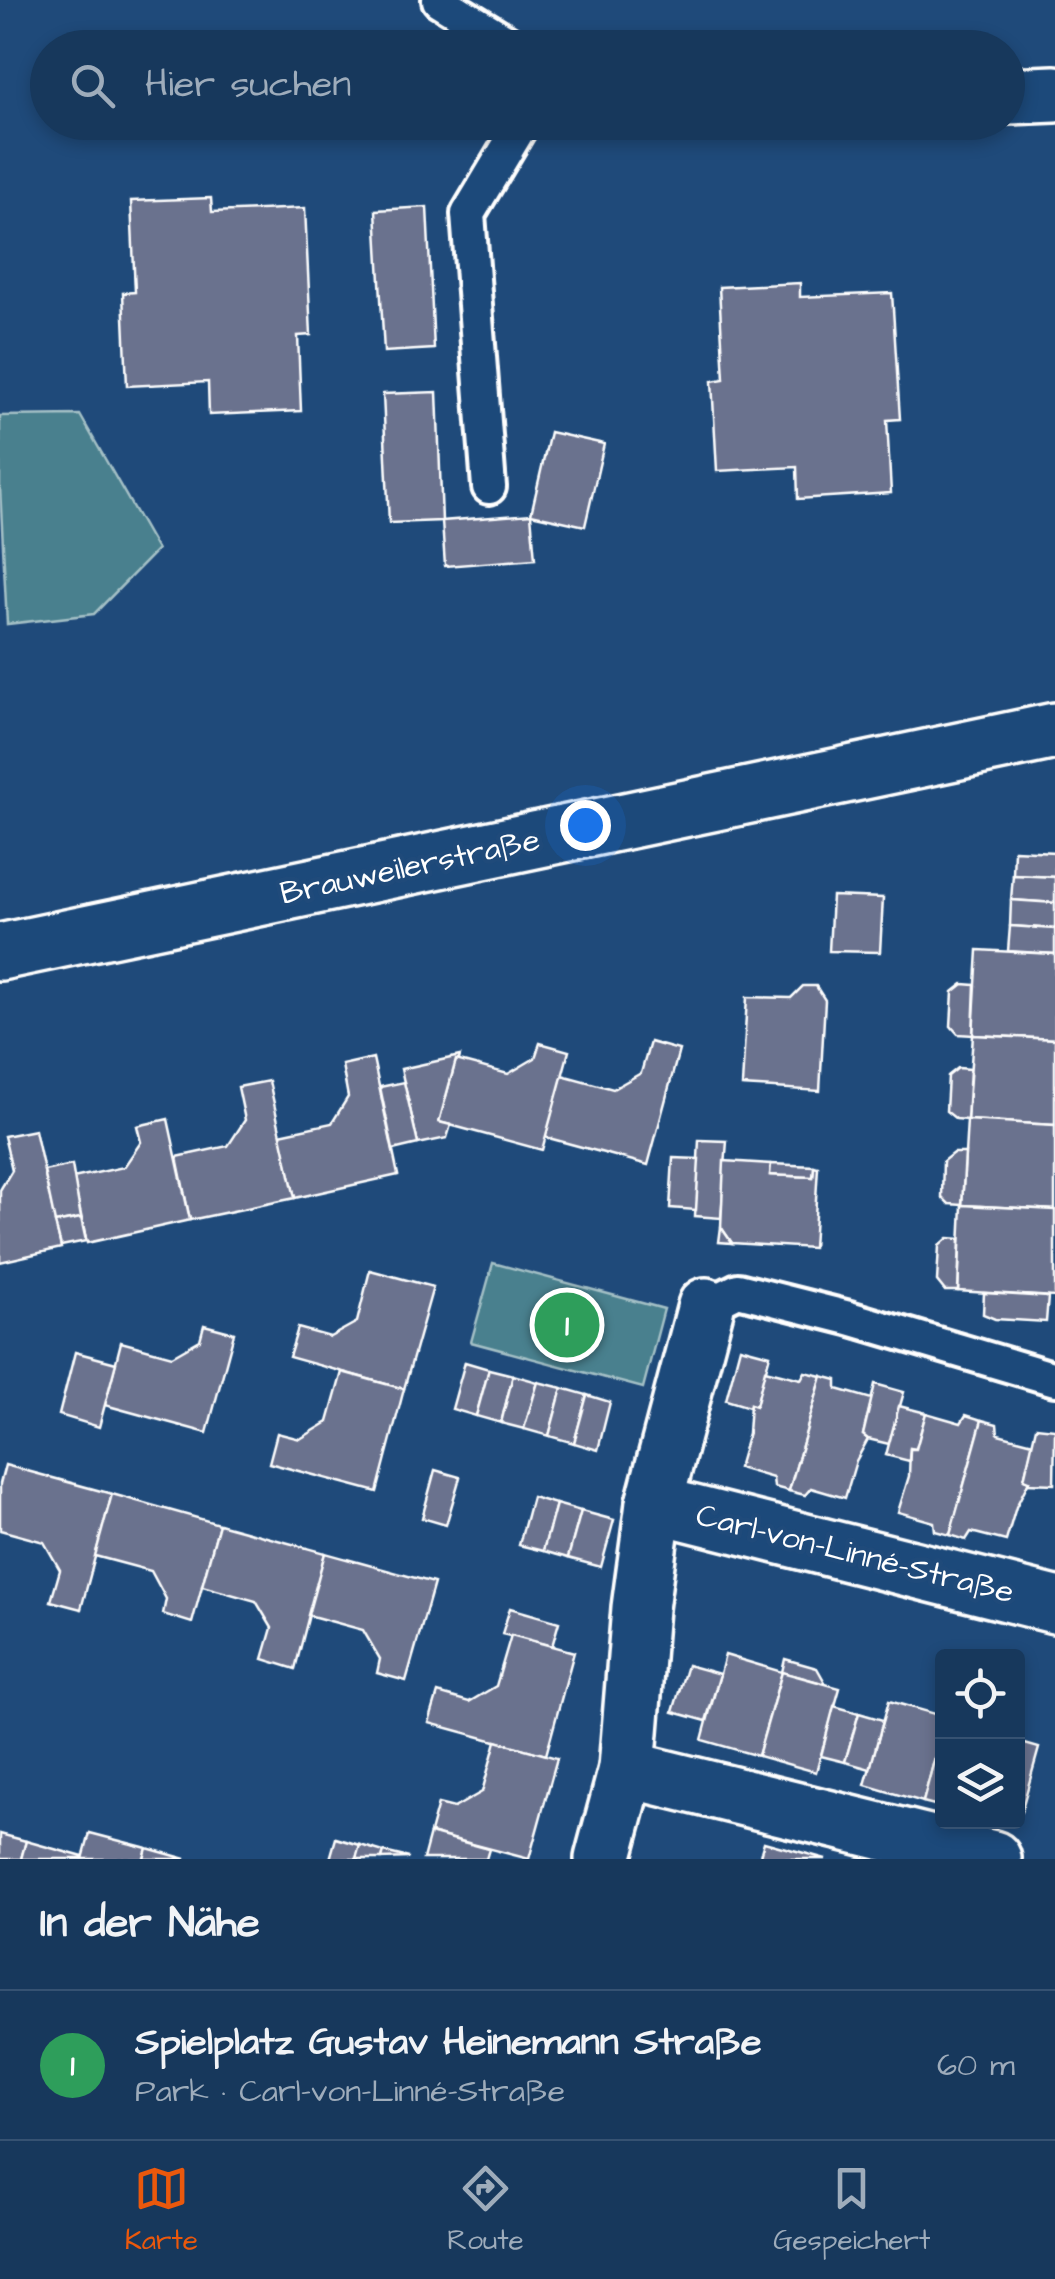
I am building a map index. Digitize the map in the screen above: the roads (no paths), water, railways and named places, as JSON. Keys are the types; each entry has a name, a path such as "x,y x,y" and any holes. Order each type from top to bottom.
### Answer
{"street":[{"path":"1025,95 1055,94"},
{"name":"Brauweilerstraße","path":"0,952 1055,731"},
{"name":"Carl-von-Linné-Straße","path":"603,1859 627,1768 640,1608 654,1504 706,1306"},
{"name":"Carl-von-Linné-Straße","path":"654,1504 1055,1605"},
{"path":"627,1768 992,1859"}],"lane":[{"path":"439,0 488,30"},
{"path":"489,486 468,214 512,140"},
{"path":"706,1306 738,1290 849,1318 1055,1379"}],"place":[{"name":"Spielplatz Gustav Heinemann Straße","path":"567,1325"}]}
